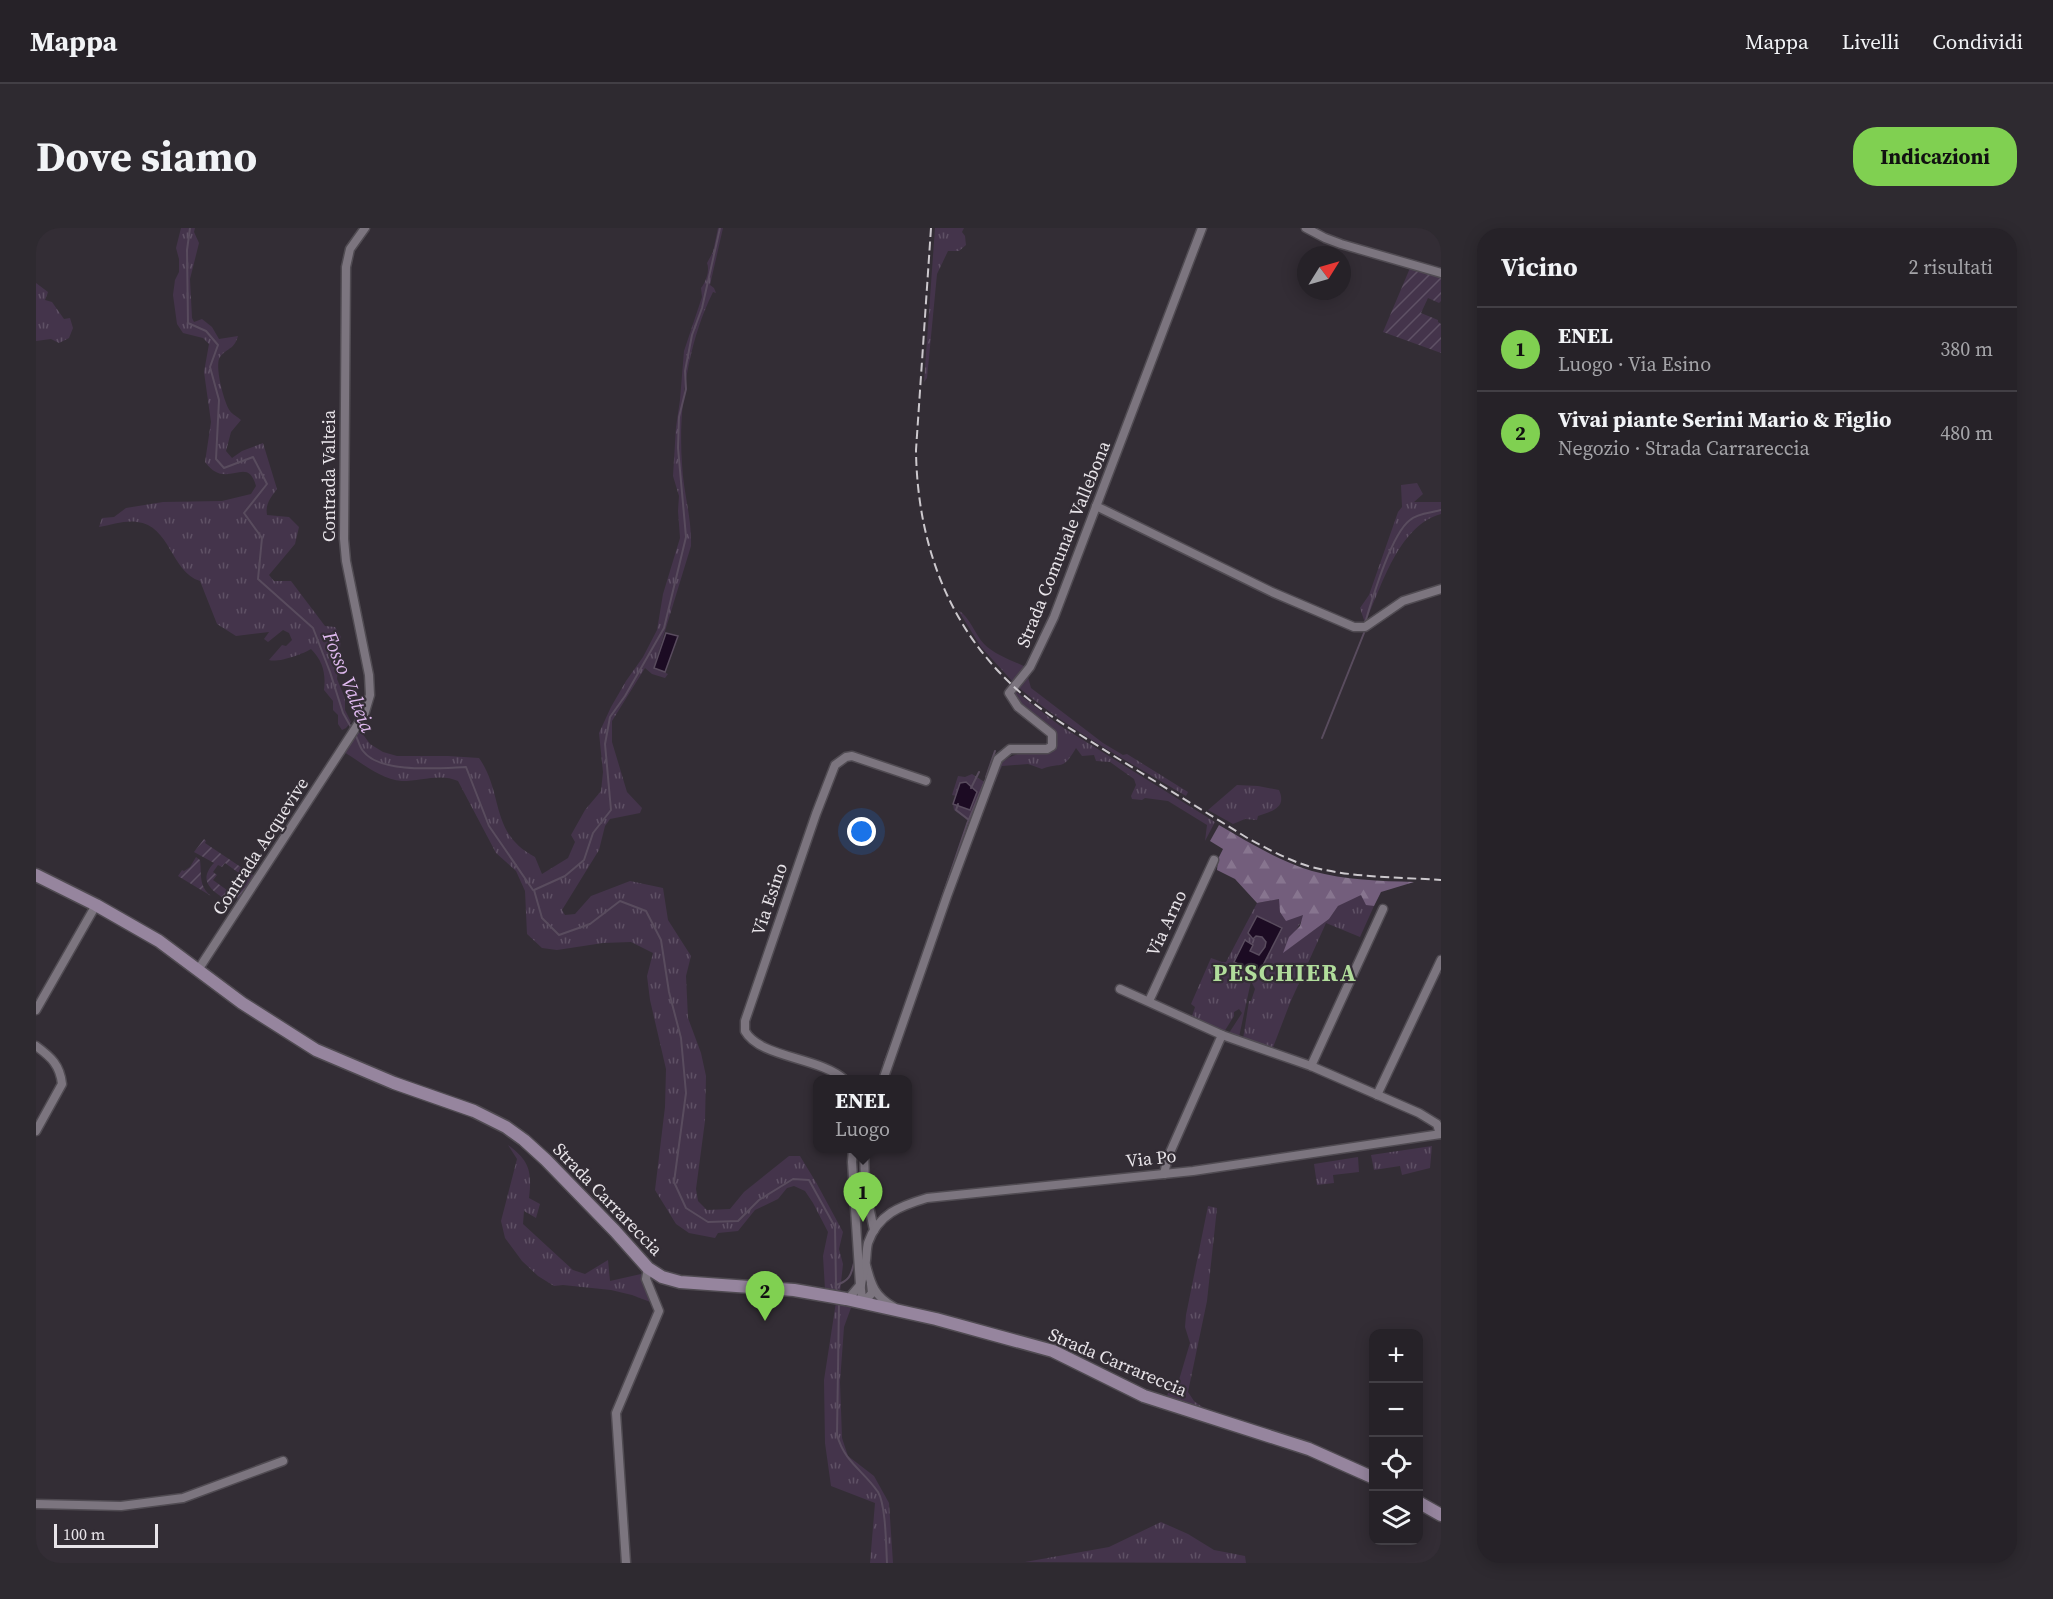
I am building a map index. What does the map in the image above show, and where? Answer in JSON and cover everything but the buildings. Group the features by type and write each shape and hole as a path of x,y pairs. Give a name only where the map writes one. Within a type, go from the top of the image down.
{"main road":[{"name":"Strada Carrareccia","path":"36,875 96,905 159,941 242,1003 315,1050 394,1083 474,1111 506,1127 546,1160 648,1268 662,1277 680,1282 794,1290 864,1302 1053,1351 1153,1399 1317,1451 1369,1476"},
{"path":"1423,1504 1441,1515"}],"street":[{"name":"Contrada Valteia","path":"348,739 368,705 370,695 369,675 346,561 344,539 343,431 347,258 354,241 365,228"},
{"name":"Strada Comunale Vallebona","path":"885,1075 998,759 1010,749 1047,749 1054,742 1052,734 1018,706 1009,693 1039,652 1202,228"},
{"path":"1306,228 1341,244 1441,273"},
{"path":"1096,506 1272,592 1354,627 1365,627 1403,601 1441,589"},
{"name":"Contrada Acquevive","path":"198,970 348,739"},
{"name":"Via Esino","path":"838,1075 832,1070 755,1044 745,1031 745,1021 835,765 846,757 852,756 926,781"},
{"name":"Via Arno","path":"1149,1001 1214,860"},
{"path":"36,1010 96,905"},
{"path":"1311,1066 1383,909"},
{"path":"1377,1095 1441,960"},
{"path":"1120,989 1222,1035 1311,1066 1419,1113 1437,1124 1440,1134"},
{"path":"1164,1174 1168,1157 1222,1035"},
{"path":"36,1046 51,1056 57,1065 62,1084 36,1131"},
{"name":"Via Po","path":"874,1230 886,1215 897,1207 927,1198 1164,1174 1440,1134"},
{"path":"853,1153 860,1286 864,1302"},
{"path":"847,1299 860,1286 867,1245 874,1230 864,1177 864,1153"},
{"path":"867,1199 876,1210 886,1215"},
{"path":"857,1226 866,1232 874,1230"},
{"path":"864,1302 872,1293 865,1265"},
{"path":"626,1563 616,1413 660,1311 646,1279 648,1268"},
{"path":"871,1284 880,1299 902,1311"},
{"path":"36,1504 121,1506 183,1498 283,1461"}],"green space":[{"path":"181,228 195,228 194,232 199,243 190,279 194,322 202,319 212,327 219,339 238,336 235,344 218,361 225,400 230,411 241,420 231,432 226,451 232,458 242,451 263,443 277,489 268,504 267,515 289,517 299,527 295,544 269,575 274,581 291,581 325,626 335,627 341,637 337,679 345,698 345,710 351,722 342,730 338,724 338,715 333,710 333,701 324,690 324,673 321,663 311,649 284,659 269,660 282,645 286,646 292,640 289,633 283,630 268,642 264,639 269,632 236,636 217,624 200,581 190,576 183,568 157,531 137,522 123,522 99,527 102,518 114,517 126,508 163,502 222,501 251,494 256,486 252,477 247,473 221,474 205,462 211,422 204,372 209,344 203,338 183,333 177,324 173,295 175,280 179,272 176,248"},
{"path":"718,228 723,228 710,285 716,293 713,292 697,332 683,399 682,464 691,546 654,667 668,674 665,678 652,674 645,668 612,721 612,742 627,792 642,808 640,813 610,819 605,826 599,850 562,910 565,915 575,914 591,896 630,881 663,888 668,920 691,956 686,976 688,1018 701,1053 706,1076 705,1121 696,1189 698,1201 707,1210 730,1209 744,1192 789,1156 800,1156 843,1232 839,1249 843,1264 840,1292 825,1289 823,1256 828,1232 805,1191 794,1186 787,1188 778,1199 755,1210 738,1231 718,1233 715,1238 689,1233 676,1224 655,1190 665,1107 666,1069 650,1000 647,976 653,953 631,942 603,943 557,950 542,948 527,934 525,891 516,871 496,853 458,781 445,778 394,780 372,770 344,752 359,729 370,744 383,752 397,756 479,758 487,771 499,812 510,836 520,847 535,857 542,874 568,858 575,842 571,835 585,810 601,791 603,772 599,733 611,707 643,657 657,630 663,594 680,538 679,496 673,476 684,351 702,297 701,288 707,276 707,263 713,252"},
{"path":"935,228 964,228 962,232 966,245 959,251 948,251 937,274 927,378 924,382"},
{"path":"1410,268 1441,275 1441,301 1439,303 1428,298 1421,313 1438,320 1441,324 1441,353 1383,332"},
{"path":"36,283 48,292 45,300 52,302 64,319 70,318 73,328 69,338 59,343 51,339 36,341"},
{"path":"1417,483 1423,494 1414,502 1441,502 1441,514 1426,521 1413,531 1403,544 1385,575 1365,623 1360,608 1369,595 1398,512 1402,507 1401,485"},
{"path":"958,610 966,617 988,648 1026,667 1013,682 981,647"},
{"path":"1028,677 1031,688 1103,743 1123,755 1127,754 1188,792 1186,796 1100,745 1038,703 1018,687"},
{"path":"1015,691 1059,725 1215,822 1205,841 1207,825 1168,801 1132,799 1136,785 1134,779 1110,762 1096,761 1094,755 1082,756 1076,748 1065,763 1042,769 1028,764 1002,766 992,789 998,768 1011,756 1030,752 1051,752 1057,746 1055,733 1019,704 1014,697"},
{"path":"972,774 986,783 970,822 954,810 953,804 969,809 960,783 956,796 952,795 958,776 965,777"},
{"path":"1237,785 1279,790 1280,805 1258,816 1257,820 1245,819 1233,824 1208,810"},
{"path":"1219,825 1276,857 1312,871 1350,878 1414,882 1381,892 1374,906 1366,905 1361,895 1338,906 1329,919 1283,953 1289,937 1300,926 1303,915 1286,921 1280,912 1279,899 1257,903 1235,879 1217,870 1218,859 1223,849 1210,841"},
{"path":"204,839 205,843 257,878 239,906 236,893 244,883 243,876 225,863 222,867 218,865 213,872 217,875 213,880 231,893 232,904 214,891 207,882 207,876 214,863 194,852"},
{"path":"196,857 200,860 202,884 211,896 178,876 182,870 190,867"},
{"path":"1361,894 1366,904 1374,906 1360,937 1326,923 1290,1003 1272,1050 1243,1039 1249,1001 1255,989 1251,981 1239,1037 1229,1033 1242,1013 1239,1009 1234,1012 1224,1032 1192,1016 1195,1007 1191,1004 1211,958 1226,962 1257,903 1279,899 1304,915 1284,952 1329,919 1338,906"},
{"path":"508,1145 525,1162 530,1181 529,1198 540,1204 536,1218 524,1211 523,1224 573,1270 585,1274 608,1260 610,1281 641,1274 653,1303 611,1290 554,1286 538,1276 522,1261 505,1238 501,1221 517,1159"},
{"path":"1432,1146 1430,1168 1402,1175 1400,1166 1374,1170 1371,1155"},
{"path":"1358,1157 1359,1172 1333,1175 1334,1183 1317,1185 1314,1164"},
{"path":"1208,1206 1217,1208 1207,1301 1188,1392 1194,1401 1211,1413 1166,1400 1168,1393 1174,1394 1176,1390 1190,1343 1185,1327 1186,1315"},
{"path":"836,1302 852,1305 844,1327 840,1382 842,1438 848,1456 874,1476 889,1503 893,1563 870,1563 875,1503 831,1486 825,1443 824,1380"},
{"path":"1161,1522 1188,1534 1214,1550 1245,1556 1246,1563 1025,1562 1109,1547"}],"shaded area":[{"path":"666,633 678,636 665,672 654,668"},
{"path":"966,782 977,792 970,810 953,804 960,783"},
{"path":"1257,916 1282,928 1260,971 1254,972 1234,962 1245,940 1253,945 1250,951 1259,955 1265,947 1266,942 1262,937 1256,936 1253,939 1248,933"}],"waterway":[{"name":"Fosso Valteia","path":"190,228 187,250 188,323 206,331 218,345 210,367 219,400 216,459 224,468 253,457 267,484 244,513 262,538 258,579 313,628 343,713 352,729"},
{"name":"Fosso Valteia","path":"720,228 685,371 686,389 679,417 678,448 686,537 664,628 625,696 610,717 605,744 611,810 593,833 584,860 565,876 534,890 542,918 559,935 590,924 620,901 646,911 661,940 669,992 681,1038 686,1093 674,1182 686,1208 708,1222 738,1221 759,1200 793,1179 809,1180 835,1227 837,1293"},
{"path":"1365,623 1383,568 1403,528 1417,516 1441,510"},
{"path":"1322,738 1364,633"},
{"name":"Fosso Valteia","path":"355,734 363,751 371,758 383,763 411,768 466,767 489,826 533,890"},
{"path":"986,777 995,751"},
{"path":"971,788 979,772"},
{"path":"931,930 967,824 985,781"},
{"path":"958,804 956,810 969,820"},
{"path":"884,1063 895,1034"},
{"path":"836,1285 849,1277 854,1263"},
{"path":"839,1302 837,1435 845,1453 881,1498 887,1563"}],"railway":[{"path":"931,228 916,450 922,514 939,576 968,633 987,659 1022,694 1060,722 1249,839 1278,854 1308,866 1341,873 1441,880"}],"place":[{"name":"ENEL","path":"863,1222"},
{"name":"Vivai piante Serini Mario & Figlio","path":"765,1321"}],"district":[{"name":"PESCHIERA","path":"1285,972"}]}
